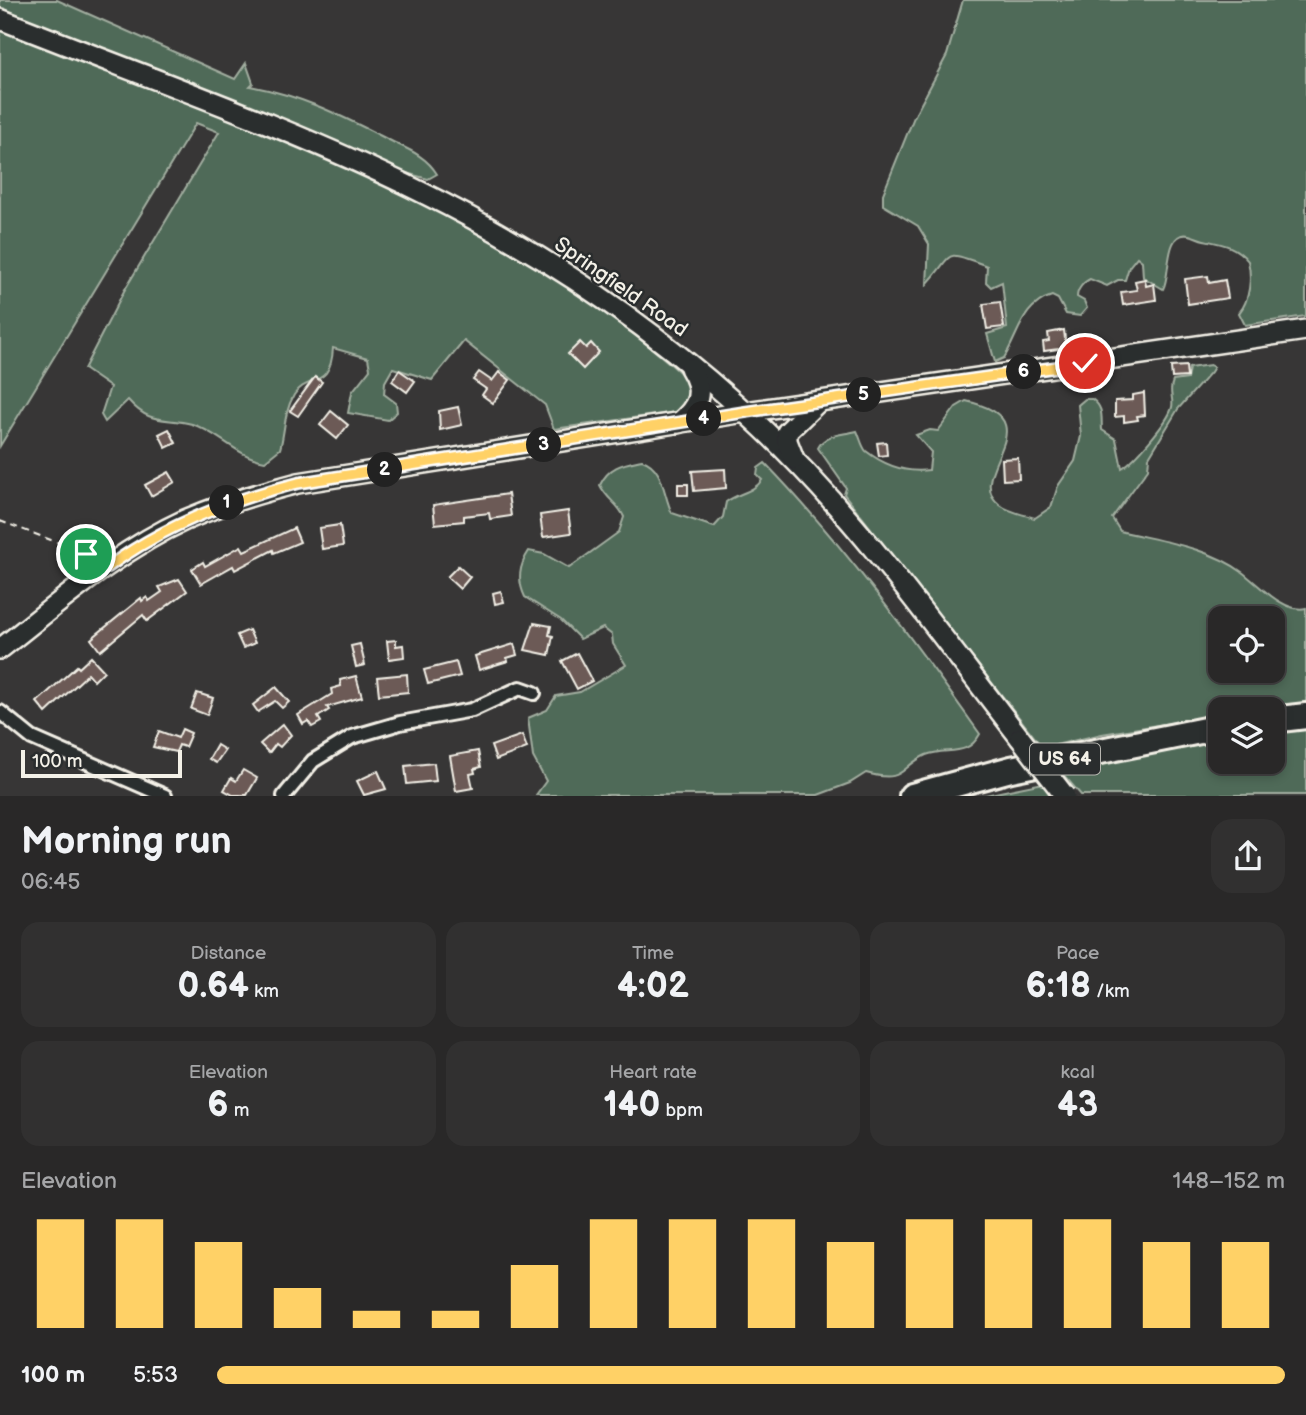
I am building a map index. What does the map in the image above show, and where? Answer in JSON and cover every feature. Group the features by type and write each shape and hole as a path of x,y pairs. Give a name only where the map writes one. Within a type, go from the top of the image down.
{"highway":[{"path":"1285,718 1306,716"},
{"name":"US 64","path":"912,796 1012,769 1208,729"}],"main road":[{"name":"Springfield Road","path":"0,19 282,130 423,193 568,275 685,361 745,412 796,463 877,552 1065,796"},
{"path":"0,649 108,567 183,521 256,493 298,483 745,412 1306,330"},
{"path":"679,424 693,411 700,395 699,385 685,361"},
{"path":"796,463 787,441 788,432 818,402"}],"street":[{"path":"284,796 313,761 352,737 400,723 472,710 520,688 534,693"},
{"path":"0,712 32,738 165,796"}],"path":[{"path":"0,521 96,557 108,567"}],"green space":[{"path":"0,0 57,0 235,79 246,63 253,83 250,86 303,101 351,121 414,152 437,174 428,179 395,170 0,11"},
{"path":"963,0 1306,0 1306,316 1245,325 1239,313 1246,302 1249,288 1248,261 1229,246 1181,235 1172,246 1163,289 1143,277 1142,261 1137,257 1129,267 1125,280 1118,280 1107,286 1090,279 1083,284 1077,297 1084,301 1087,308 1080,316 1066,314 1058,299 1052,296 1042,300 1022,321 1004,358 995,362 987,334 1007,328 1002,282 991,287 986,282 987,266 955,256 947,260 927,284 929,244 918,226 883,205 883,194 914,117 947,55"},
{"path":"0,28 273,136 363,175 451,218 536,267 617,322 693,384 683,411 554,429 545,405 464,341 432,380 393,368 385,382 384,394 396,403 397,412 388,420 348,413 352,392 370,369 368,358 333,348 328,370 294,395 286,415 280,449 265,461 245,455 192,424 150,417 128,400 105,422 101,415 110,387 84,369 124,291 219,132 196,123 0,446"},
{"path":"1210,365 1214,367 1178,409 1149,457 1148,469 1112,518 1120,531 1214,556 1229,563 1289,607 1306,608 1306,703 1285,706 1285,697 1208,697 1208,717 1102,734 1043,748 844,494 846,488 818,448 829,437 857,431 865,449 880,460 904,469 929,470 931,452 916,435 930,430 938,431 956,407 966,401 992,410 1004,421 1006,435 990,478 991,492 1000,505 1035,518 1051,507 1058,486 1075,461 1081,436 1078,405 1085,399 1092,399 1098,406 1102,430 1116,439 1122,468 1165,421 1172,407 1173,381 1187,379 1189,368"},
{"path":"642,460 659,475 672,513 714,527 723,517 726,502 755,487 762,480 757,475 758,468 765,463 851,560 904,629 980,734 975,741 963,749 926,755 901,773 888,777 866,773 850,783 818,795 536,795 546,781 533,757 528,718 547,710 556,696 580,692 626,665 613,644 612,635 603,628 580,639 561,620 525,597 520,579 521,568 529,551 544,554 569,568 619,532 624,517 600,485 612,470"},
{"path":"1306,727 1306,795 1081,795 1061,772 1208,741 1208,774 1285,774 1285,730"},
{"path":"1043,783 1053,796 981,796"}],"building":[{"path":"1208,276 1209,283 1225,280 1228,298 1188,304 1185,279"},
{"path":"1145,279 1146,286 1154,284 1156,300 1123,305 1121,292 1137,290 1135,281"},
{"path":"1000,302 1004,327 987,329 983,304"},
{"path":"1064,330 1066,348 1044,351 1043,342 1049,341 1048,333"},
{"path":"580,342 586,348 591,343 599,352 583,369 568,354"},
{"path":"1186,366 1187,377 1172,378 1171,367"},
{"path":"399,370 415,381 407,392 392,381"},
{"path":"479,372 492,381 499,372 510,380 493,403 482,395 486,389 473,380"},
{"path":"315,377 322,382 298,416 290,411"},
{"path":"1144,393 1145,415 1137,416 1138,420 1124,422 1124,416 1115,417 1115,401 1133,400 1133,395"},
{"path":"458,407 462,425 440,430 439,411"},
{"path":"331,411 348,425 337,439 320,425"},
{"path":"169,429 176,443 166,448 159,434"},
{"path":"886,442 887,455 879,456 877,443"},
{"path":"1018,458 1019,479 1003,480 1002,459"},
{"path":"725,469 726,488 694,491 692,471"},
{"path":"169,472 175,482 151,496 145,485"},
{"path":"678,484 688,484 688,495 678,495"},
{"path":"508,494 511,516 490,519 489,513 464,516 464,521 435,524 433,505"},
{"path":"568,511 571,533 543,537 540,515"},
{"path":"340,525 343,546 322,549 319,528"},
{"path":"294,528 300,542 274,553 273,550 235,570 233,566 201,584 192,569 203,562 205,566 241,546 244,551"},
{"path":"458,566 470,577 460,589 447,577"},
{"path":"179,579 187,591 147,621 143,615 100,651 91,639 141,598 142,601 147,597 149,601 162,592 159,587"},
{"path":"501,591 504,602 495,604 493,593"},
{"path":"534,623 551,626 549,635 553,636 549,655 525,650"},
{"path":"249,630 255,643 243,648 237,635"},
{"path":"396,640 396,646 403,645 404,657 389,659 387,641"},
{"path":"360,644 365,665 356,667 351,646"},
{"path":"514,644 517,655 507,658 508,661 479,670 475,656"},
{"path":"577,653 592,681 577,689 562,661"},
{"path":"91,657 104,671 94,681 88,674 46,713 37,702"},
{"path":"456,662 460,676 428,684 424,670"},
{"path":"407,674 408,692 379,695 377,677"},
{"path":"356,676 362,697 327,707 329,710 318,717 321,722 312,727 308,721 303,724 298,715 332,694 331,689 341,686 340,680"},
{"path":"276,687 289,702 282,708 275,701 258,712 253,705"},
{"path":"197,693 213,698 207,715 191,709"},
{"path":"283,724 291,735 280,747 276,744 269,753 260,744"},
{"path":"182,729 191,733 185,747 179,745 176,752 153,747 159,731 178,738"},
{"path":"522,735 527,748 496,760 491,746"},
{"path":"217,745 225,750 216,763 209,759"},
{"path":"478,751 481,767 470,774 473,788 456,791 450,756"},
{"path":"434,763 436,781 407,784 405,766"},
{"path":"243,770 257,778 247,795 233,795 224,790 231,778 236,781"},
{"path":"378,771 386,789 364,795 357,781"}],"route":[{"path":"86,554 96,557 108,567 183,521 256,493 298,483 745,412 1085,363"}]}
